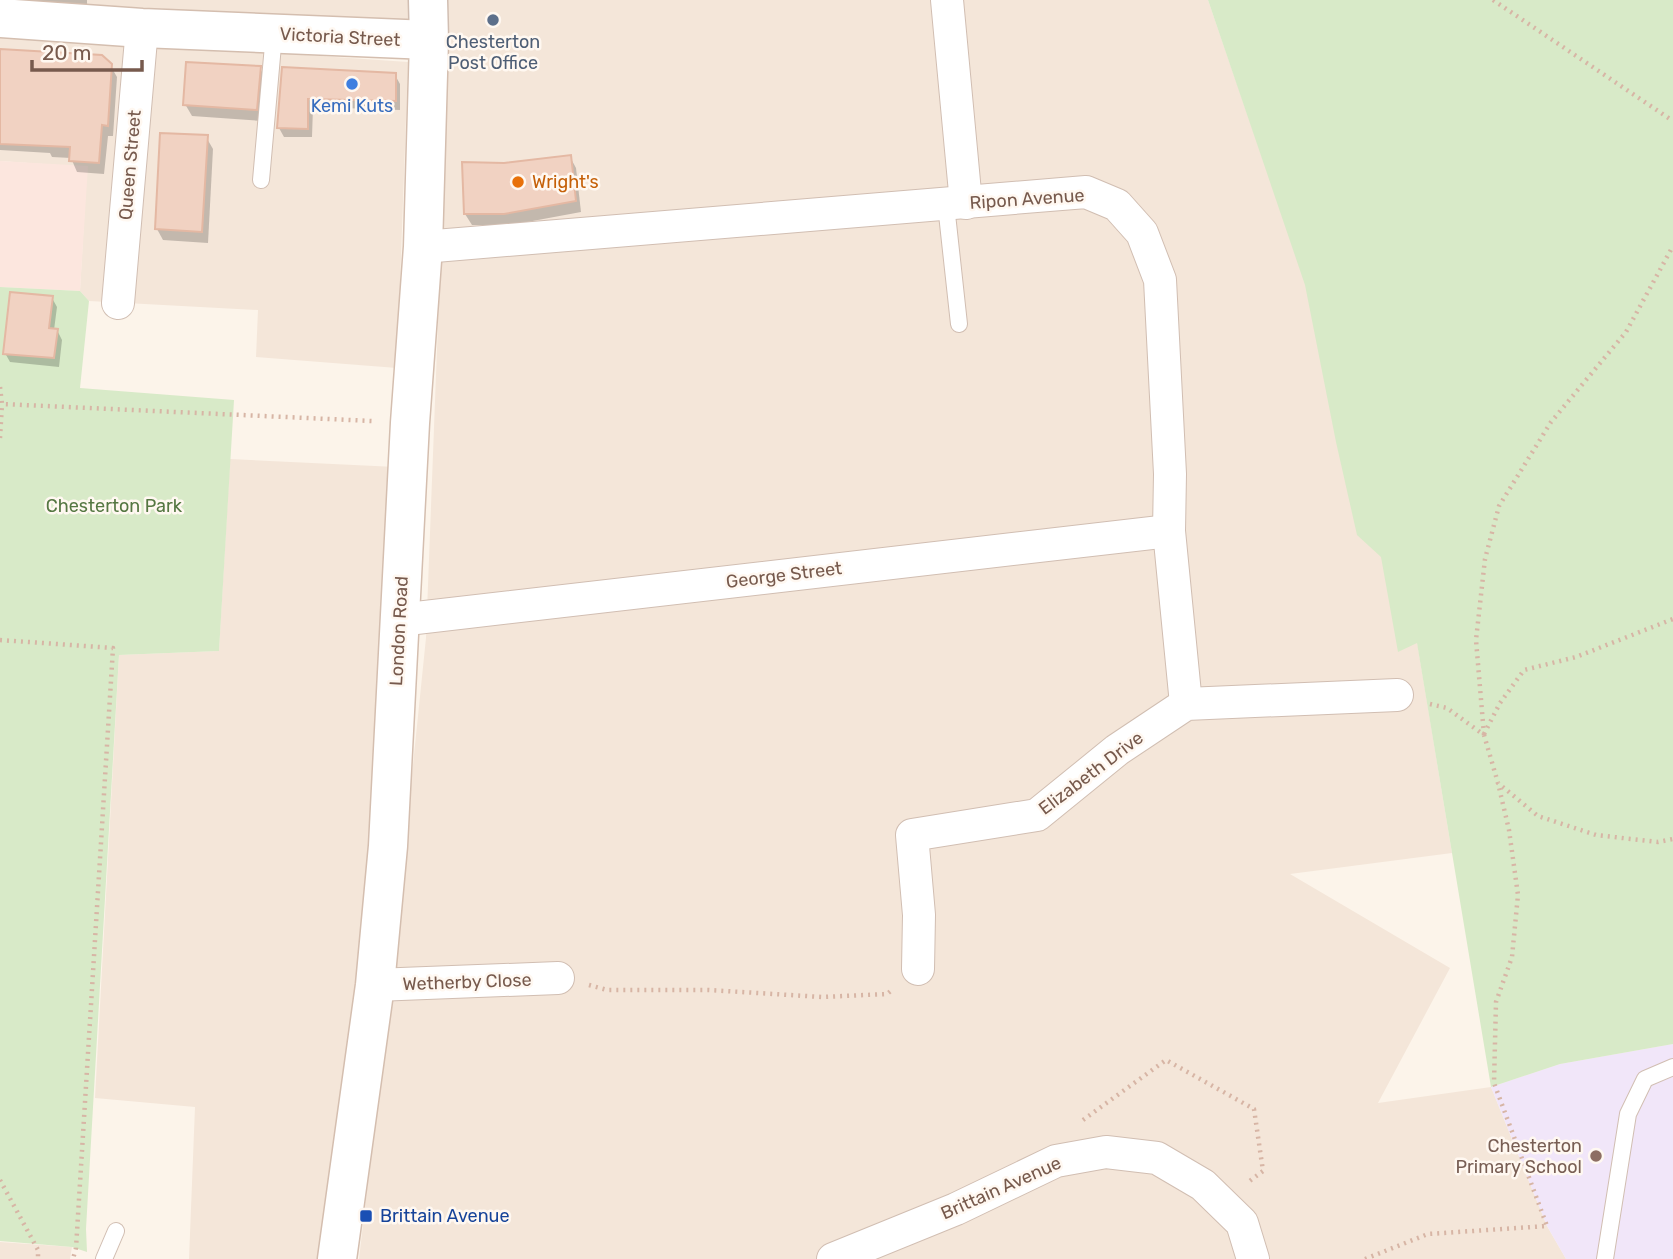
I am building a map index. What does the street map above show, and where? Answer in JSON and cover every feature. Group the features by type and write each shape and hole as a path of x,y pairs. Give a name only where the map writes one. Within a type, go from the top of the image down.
{"main road":[{"name":"London Road","path":"337,1259 375,985 388,846 410,422 423,247 428,0"},
{"name":"Victoria Street","path":"0,18 429,40"}],"street":[{"path":"947,0 956,204"},
{"name":"Queen Street","path":"118,303 142,27"},
{"name":"Ripon Avenue","path":"423,247 1086,192 1117,205 1142,233 1160,280 1170,474 1169,531 1186,704"},
{"name":"George Street","path":"399,620 1169,531"},
{"path":"1186,704 1398,695"},
{"name":"Elizabeth Drive","path":"918,969 919,915 912,835 1037,815 1117,750 1186,704"},
{"name":"Wetherby Close","path":"375,985 558,978"},
{"name":"Brittain Avenue","path":"833,1259 956,1209 1056,1161 1105,1152 1157,1158 1203,1185 1242,1223 1253,1259"}],"lane":[{"path":"261,180 274,34"},
{"path":"956,204 959,324"},
{"path":"1605,1259 1628,1114 1645,1079 1673,1067"},
{"path":"104,1259 116,1231"}],"path":[{"path":"1493,0 1673,121"},
{"path":"1365,1259 1428,1234 1547,1226 1494,1083 1496,1002 1512,957 1518,895 1509,830 1483,735 1476,640 1485,559 1499,506 1550,422 1626,332 1673,246"},
{"path":"0,387 0,438"},
{"path":"2,404 410,422"},
{"path":"1483,735 1500,703 1524,670 1576,657 1673,619"},
{"path":"0,639 113,648 76,1248 73,1259"},
{"path":"1398,695 1447,708 1483,735"},
{"path":"1498,783 1538,816 1596,835 1658,842 1673,839"},
{"path":"558,978 607,990 709,990 822,997 887,994 918,969"},
{"path":"1089,1155 1083,1119 1166,1060 1254,1109 1263,1171 1221,1202"},
{"path":"0,1181 38,1250 38,1259"}],"shaded area":[{"path":"7,0 414,0 416,23"},
{"path":"445,0 1208,0 1406,575 1452,853 1290,874 1450,968 1378,1103 1491,1087 1547,1226 1566,1259 359,1259 426,638 440,270"},
{"path":"0,34 408,62 397,368 256,357 258,310 89,301 80,291 87,167 0,161"},
{"path":"0,161 88,166 80,291 0,287"},
{"path":"230,459 396,467 373,841 358,984 321,1259 189,1259 195,1107 95,1098 119,655 219,651"},
{"name":"Chesterton Primary School","path":"1673,1044 1673,1259 1566,1259 1547,1226 1491,1087 1560,1064"},
{"path":"0,1242 72,1247 70,1259 0,1259"}],"green space":[{"path":"1208,0 1673,0 1673,1044 1560,1064 1491,1087 1417,643 1398,652 1381,557 1357,535 1305,285"},
{"name":"Chesterton Park","path":"0,287 80,291 89,301 80,388 234,400 219,651 119,655 86,1229 87,1252 72,1247 0,1241"}],"building":[{"path":"0,49 102,55 112,64 108,126 102,125 99,163 69,161 70,147 0,144"},
{"path":"186,62 261,66 257,110 183,105"},
{"path":"282,67 396,73 396,101 308,99 308,129 277,128"},
{"path":"160,133 208,135 202,232 155,229"},
{"name":"Wright's","path":"571,155 576,201 504,214 464,214 462,162 504,163"},
{"path":"10,292 53,296 49,328 58,329 54,358 3,354"}],"place":[{"name":"Chesterton Post Office","path":"493,20"},
{"name":"Kemi Kuts","path":"352,84"},
{"name":"Wright's","path":"518,182"},
{"name":"Chesterton Primary School","path":"1596,1156"},
{"name":"Brittain Avenue","path":"366,1216"}]}
